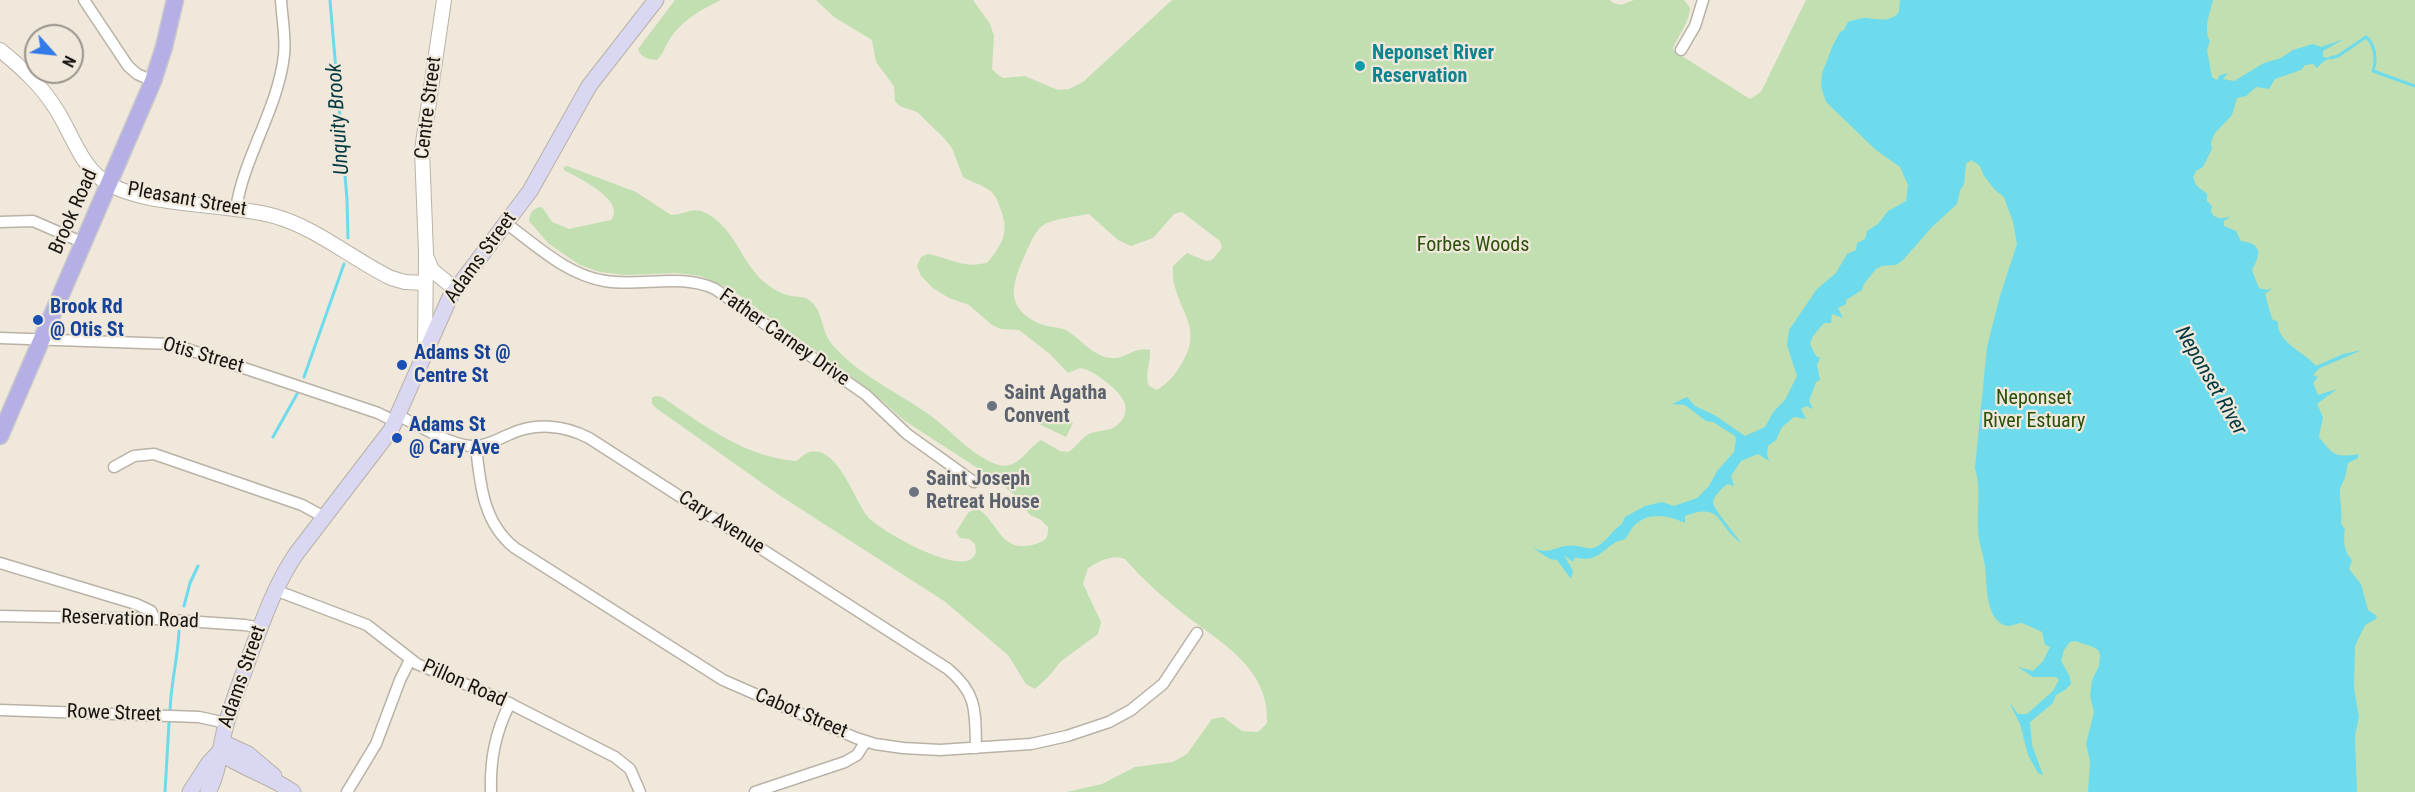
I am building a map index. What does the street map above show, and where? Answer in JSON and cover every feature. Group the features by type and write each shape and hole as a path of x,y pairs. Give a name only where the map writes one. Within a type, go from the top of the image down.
{"main road":[{"name":"Brook Road","path":"0,436 153,81 175,0"},
{"name":"Adams Street","path":"208,792 218,769 226,723 275,591 292,561 398,419 442,313 455,289 507,224 542,172 583,94 656,0"},
{"name":"Adams Street","path":"190,792 220,747"},
{"path":"220,747 239,765 291,790"}],"street":[{"path":"84,0 128,66 137,74 153,81"},
{"path":"237,209 242,185 269,111 283,63 285,42 281,0"},
{"name":"Centre Street","path":"423,357 427,335 422,140 444,0"},
{"path":"1681,50 1695,26 1703,0"},
{"name":"Pleasant Street","path":"0,50 38,84 60,114 89,166 109,184 139,195 264,213 291,222 391,278 405,282 425,283"},
{"path":"0,222 33,220 84,243"},
{"name":"Father Carney Drive","path":"507,224 560,263 588,276 619,282 693,282 715,289 866,395 907,434 974,482"},
{"name":"Centre Street","path":"426,253 432,270 455,289"},
{"name":"Otis Street","path":"0,338 156,342 179,346 398,419"},
{"path":"398,419 455,442 476,446"},
{"name":"Cary Avenue","path":"476,446 518,431 544,426 568,429 589,438 948,669 965,686 972,698 976,748"},
{"name":"Cabot Street","path":"476,446 485,506 497,530 515,548 714,675 866,741 903,748 976,748 1054,740 1109,722 1123,715 1162,684 1197,633"},
{"path":"114,467 134,456 154,454 302,506 324,517"},
{"path":"0,563 136,604 151,611 155,619"},
{"name":"Pillon Road","path":"275,591 366,625 410,660 510,704 620,760 633,775 640,792"},
{"name":"Reservation Road","path":"0,616 155,619 245,624 260,628"},
{"path":"347,792 376,744 410,660"},
{"path":"491,792 492,758 496,736 510,704"},
{"name":"Rowe Street","path":"0,710 199,717 226,723"},
{"path":"756,792 845,762 857,755 866,741"}],"green space":[{"path":"675,0 721,0 686,21 669,40 657,60 645,58 638,49"},
{"name":"Neponset River Estuary","path":"816,0 973,0 990,24 994,36 992,69 1003,78 1025,76 1058,90 1069,89 1083,82 1172,0 1610,0 1621,5 1634,0 1684,0 1690,8 1686,24 1673,48 1674,51 1750,99 1761,92 1806,0 2415,0 2415,792 1067,792 1102,784 1135,767 1173,762 1187,754 1212,719 1223,717 1242,731 1258,732 1267,723 1266,705 1261,688 1253,674 1230,649 1164,597 1125,559 1115,557 1088,568 1083,584 1101,622 1098,634 1060,662 1035,689 1026,684 1008,655 944,601 779,495 656,408 652,404 652,398 662,397 725,438 759,453 796,461 807,453 818,452 828,456 837,465 870,519 916,548 944,559 966,561 976,553 975,544 969,539 960,538 956,532 968,513 976,508 984,513 1001,536 1016,545 1027,546 1045,539 1048,527 1041,520 1030,515 1013,494 999,482 905,421 871,391 732,290 701,276 676,273 625,275 600,272 580,265 549,244 529,221 533,211 542,207 552,222 569,229 611,220 614,213 613,205 590,184 564,170 567,166 636,192 671,215 692,211 706,213 729,233 751,267 764,282 783,294 805,298 814,304 831,343 853,365 931,416 973,452 994,464 1006,466 1015,463 1041,440 1060,451 1068,452 1089,434 1116,426 1124,416 1125,406 1117,391 1101,378 1080,368 1068,373 1050,354 1019,330 1001,329 992,325 969,305 949,298 933,288 921,276 917,266 921,257 928,254 972,265 988,262 998,248 1005,229 997,199 983,186 963,177 952,148 943,137 917,112 900,106 895,101 894,86 876,62 872,40 834,17","holes":["1182,212 1220,241 1222,248 1212,260 1206,261 1187,253 1173,266 1177,293 1186,315 1191,337 1189,349 1174,375 1157,390 1149,386 1148,382 1150,350 1139,350 1117,358 1099,355 1066,330 1043,325 1030,318 1021,311 1016,302 1015,283 1027,250 1039,229 1053,221 1089,214 1118,240 1131,246 1153,238 1174,214"]},
{"path":"1042,408 1073,423 1066,437 1035,422"}],"water":[{"name":"Neponset River","path":"1900,0 2213,0 2207,26 2210,41 2207,50 2212,77 2217,80 2220,75 2228,73 2223,79 2234,81 2264,63 2281,58 2293,50 2313,44 2321,47 2344,39 2323,51 2323,57 2330,58 2317,68 2313,64 2305,65 2301,70 2275,79 2269,89 2256,87 2246,96 2237,98 2232,115 2215,133 2211,142 2212,149 2203,167 2196,171 2193,177 2196,185 2207,194 2207,201 2212,206 2213,215 2219,218 2230,217 2224,221 2224,226 2236,231 2241,241 2248,242 2257,248 2257,260 2252,270 2259,288 2267,290 2273,288 2265,294 2272,319 2278,322 2279,329 2287,341 2316,366 2343,354 2362,350 2320,368 2313,375 2318,377 2313,383 2318,395 2337,389 2317,404 2323,417 2319,437 2335,454 2344,456 2358,454 2358,458 2348,463 2340,488 2341,524 2345,529 2346,550 2352,560 2349,569 2361,584 2368,610 2377,616 2365,625 2355,646 2354,688 2359,717 2355,736 2357,792 2088,792 2090,761 2086,744 2094,712 2090,696 2092,680 2099,666 2100,655 2093,647 2075,641 2070,642 2064,650 2061,661 2071,684 2056,695 2052,704 2030,722 2032,745 2043,775 2038,773 2028,755 2020,724 2009,702 2018,714 2027,714 2053,691 2059,680 2056,677 2033,677 2018,667 2033,671 2043,661 2050,647 2045,645 2042,632 2022,623 2004,625 1993,615 1978,534 1978,490 1975,468 1987,347 2017,244 2013,222 2004,197 1984,176 1980,166 1971,160 1966,164 1964,184 1957,204 1932,227 1903,260 1896,265 1876,269 1862,290 1838,308 1843,318 1832,314 1831,323 1824,323 1813,336 1810,344 1816,356 1820,358 1817,365 1820,380 1816,382 1809,401 1813,409 1806,406 1801,409 1806,419 1794,417 1782,427 1776,440 1768,446 1769,461 1758,454 1741,461 1731,476 1734,486 1727,484 1714,498 1714,506 1741,543 1713,513 1697,512 1685,516 1685,523 1658,516 1645,518 1633,527 1625,539 1616,542 1593,558 1575,557 1573,562 1564,555 1573,571 1571,579 1557,560 1550,559 1533,548 1546,551 1573,545 1592,548 1603,542 1621,525 1625,517 1645,506 1662,502 1674,506 1697,498 1709,486 1717,471 1734,452 1735,436 1713,422 1706,421 1685,405 1672,404 1687,397 1695,406 1716,416 1745,436 1765,427 1774,411 1785,400 1797,376 1787,345 1789,330 1817,289 1836,273 1847,254 1856,250 1857,243 1865,239 1867,231 1878,224 1888,211 1906,201 1908,185 1900,167 1876,150 1826,102 1821,86 1822,73 1833,45 1848,22 1865,18 1884,20 1892,18 1899,12"}],"waterway":[{"name":"Unquity Brook","path":"330,0 347,199 348,238"},
{"path":"2330,58 2338,56 2366,37 2374,52 2373,71 2415,86"},
{"name":"Unquity Brook","path":"304,377 344,264"},
{"name":"Unquity Brook","path":"273,437 297,394"},
{"name":"Unquity Brook","path":"184,606 190,583 198,566"},
{"name":"Unquity Brook","path":"170,710 179,631"},
{"name":"Unquity Brook","path":"165,792 169,723"}],"place":[{"name":"Neponset River Reservation","path":"1360,66"},
{"name":"Brook Rd @ Otis St","path":"38,320"},
{"name":"Adams St @ Centre St","path":"402,365"},
{"name":"Saint Agatha Convent","path":"992,406"},
{"name":"Adams St @ Cary Ave","path":"397,438"},
{"name":"Saint Joseph Retreat House","path":"914,492"}],"park label":[{"name":"Forbes Woods","path":"1473,246"}]}
